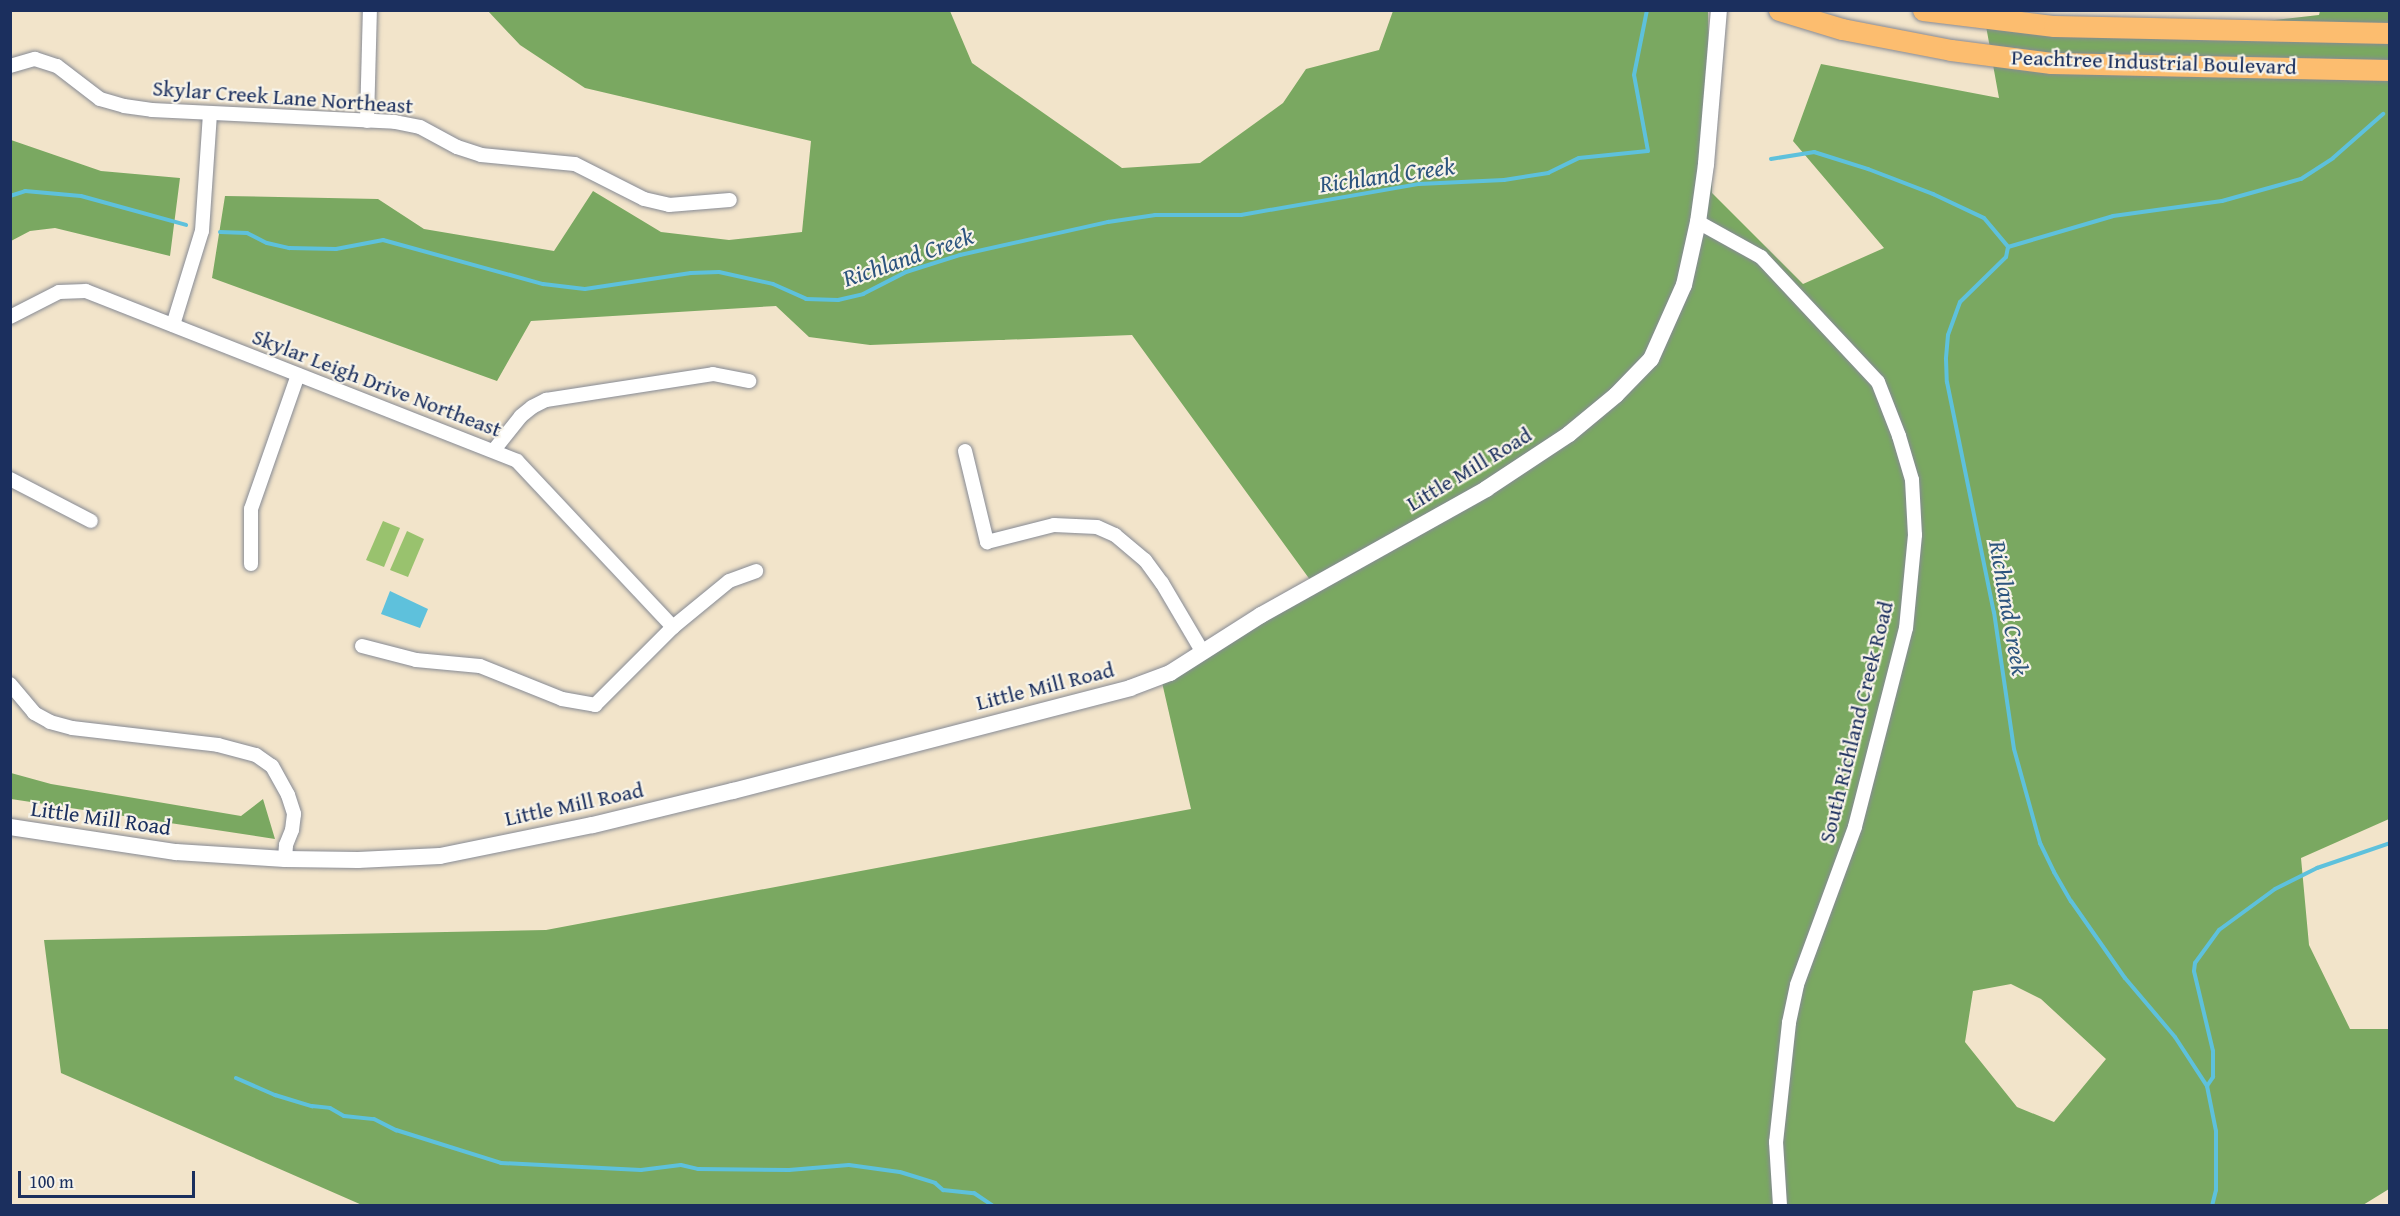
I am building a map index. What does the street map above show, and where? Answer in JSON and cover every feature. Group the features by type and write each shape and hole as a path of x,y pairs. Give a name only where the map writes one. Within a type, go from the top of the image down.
{"main road":[{"name":"Peachtree Industrial Boulevard","path":"1779,10 1842,29 1951,50 2051,63 2390,70"},
{"name":"Peachtree Industrial Boulevard","path":"1923,10 2054,26 2390,33"}],"street":[{"path":"367,121 370,10"},
{"name":"Little Mill Road","path":"10,827 176,852 285,860 358,860 440,856 593,825 1130,688 1170,673 1202,651 1486,489 1569,434 1616,395 1651,359 1684,285 1698,222 1706,164 1719,10"},
{"name":"Skylar Creek Lane Northeast","path":"10,66 35,59 57,66 100,99 124,106 210,113 395,122 420,127 457,147 481,154 575,165 644,199 669,205 730,200"},
{"path":"173,325 202,231 210,113"},
{"name":"South Richland Creek Road","path":"1698,222 1761,257 1878,382 1899,436 1912,480 1915,535 1906,628 1855,827 1797,985 1789,1023 1776,1142 1780,1206"},
{"name":"Skylar Leigh Drive Northeast","path":"10,317 59,292 86,291 517,460 673,627"},
{"path":"494,450 521,416 546,400 713,374 748,381"},
{"path":"250,564 250,509 298,375"},
{"path":"965,451 987,542 1054,525 1097,527 1116,535 1145,560 1202,651"},
{"path":"10,479 92,521"},
{"path":"362,646 416,660 480,666 562,699 595,705 673,627 729,581 756,571"},
{"path":"10,684 34,713 50,722 72,728 218,745 256,755 272,766 288,795 294,814 292,830 286,844 285,860"}],"green space":[{"path":"488,11 950,11 972,63 1122,168 1200,163 1283,103 1306,69 1379,50 1393,11 1708,11 1712,193 1803,284 1884,248 1793,141 1821,64 1999,98 1986,26 2230,25 2319,15 2320,11 2389,11 2389,819 2301,858 2309,945 2350,1029 2389,1029 2389,1189 2363,1205 362,1205 61,1073 44,940 546,930 1191,809 1161,678 1316,588 1132,335 870,345 809,337 776,306 531,321 497,381 212,278 225,196 378,199 424,229 554,251 593,191 661,232 729,240 802,232 811,141 585,88 520,45","holes":["2011,984 2041,999 2106,1059 2054,1122 2017,1107 1965,1042 1973,991"]},
{"path":"11,140 101,171 180,178 170,256 55,228 30,231 11,241"},
{"path":"383,521 400,528 384,567 366,560"},
{"path":"407,531 424,539 408,577 390,570"},
{"path":"11,773 51,784 241,816 263,799 275,839 11,799"}],"water":[{"path":"390,591 428,609 420,628 381,614"}],"waterway":[{"name":"Richland Creek","path":"220,232 247,233 267,243 289,248 336,249 383,240 543,284 585,289 691,273 719,272 773,284 806,299 838,300 863,294 906,272 960,255 1108,222 1155,215 1241,215 1419,184 1504,180 1548,173 1579,158 1648,151 1634,75 1647,10"},
{"path":"2008,247 2113,216 2222,201 2301,179 2333,158 2383,114"},
{"name":"Richland Creek","path":"1771,159 1814,152 1868,169 1933,194 1984,218 2008,247 2006,257 1960,302 1948,335 1946,359 1947,382 1994,612 2014,749 2040,843 2054,872 2071,901 2125,978 2175,1037 2207,1086 2216,1131 2216,1190 2212,1206"},
{"name":"Richland Creek","path":"10,196 25,191 81,196 186,225"},
{"path":"2207,1086 2213,1077 2213,1051 2194,971 2195,963 2219,930 2275,889 2317,868 2390,843"},
{"path":"236,1078 275,1095 312,1106 330,1108 344,1116 374,1119 396,1130 501,1163 641,1170 681,1165 698,1169 789,1170 849,1165 900,1172 935,1183 943,1190 974,1193 993,1206"}]}
